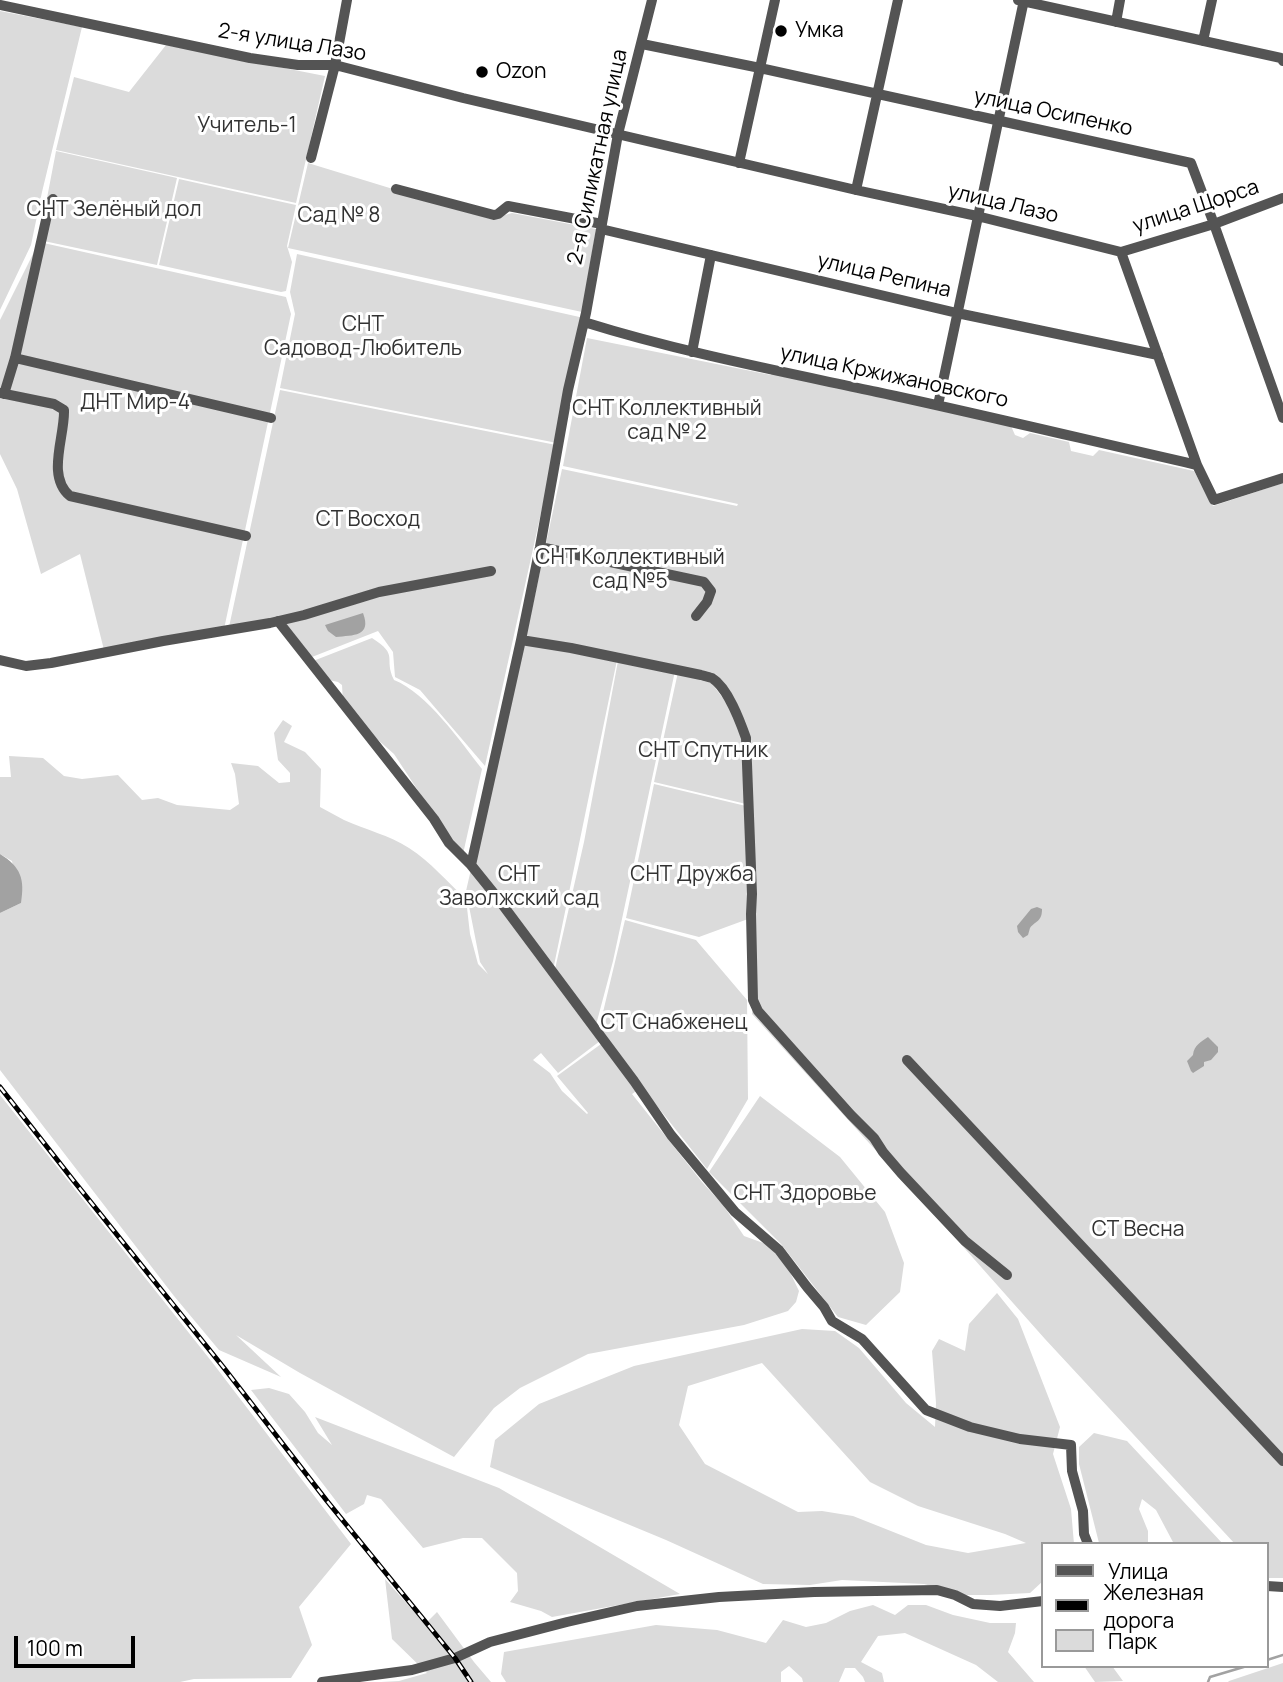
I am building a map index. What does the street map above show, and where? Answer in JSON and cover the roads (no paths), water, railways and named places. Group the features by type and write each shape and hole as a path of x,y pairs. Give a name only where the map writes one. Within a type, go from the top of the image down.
{"street":[{"path":"311,158 335,65 347,0"},
{"name":"2-я Силикатная улица","path":"471,864 540,547 618,134 652,0"},
{"path":"739,163 775,0"},
{"path":"856,190 898,0"},
{"path":"938,405 1022,0 1282,59"},
{"path":"1116,22 1120,0"},
{"path":"1203,41 1212,0"},
{"name":"2-я улица Лазо","path":"0,5 250,58 298,65 335,65 618,134"},
{"name":"улица Осипенко","path":"642,44 1191,163 1283,418"},
{"name":"улица Лазо","path":"618,134 977,216 1121,252"},
{"name":"улица Репина","path":"396,189 494,215 508,206 957,313 1158,355"},
{"name":"улица Щорса","path":"1121,252 1214,224 1283,198"},
{"path":"53,199 50,202 15,358 2,393 54,404 64,410 65,421 58,456 59,480 63,490 70,496 246,536"},
{"path":"1121,252 1213,500 1283,478"},
{"path":"692,352 711,255"},
{"name":"улица Кржижановского","path":"584,322 692,352 1198,465"},
{"path":"15,358 271,418"},
{"path":"540,547 704,582 711,591 707,602 696,616"},
{"path":"0,660 26,666 51,663 278,621 379,592 491,572"},
{"path":"278,621 434,819 449,843 471,864 496,895 671,1135 735,1212 779,1250 832,1321 862,1339 926,1410 971,1427 1020,1439 1071,1446 1072,1471 1083,1511 1084,1535 1087,1542"},
{"path":"521,640 701,675 712,678 723,690 739,718 746,738 752,894 752,1000 758,1011 874,1138 901,1173 965,1241 1007,1275"},
{"path":"907,1060 1283,1461"},
{"path":"322,1682 412,1670 455,1658 490,1642 625,1609 719,1597 937,1590 973,1604 1000,1606 1042,1601"}],"waterway":[{"path":"1269,1659 1283,1655"},
{"path":"1208,1682 1210,1677 1240,1668"}],"railway":[{"path":"0,1087 327,1501 455,1658 471,1682"}],"place":[{"name":"Умка","path":"781,31"},
{"name":"Ozon","path":"482,72"}],"park label":[{"name":"Учитель-1","path":"247,126"},
{"name":"СНТ Зелёный дол","path":"114,210"},
{"name":"Сад № 8","path":"339,216"},
{"name":"СНТ Садовод-Любитель","path":"363,337"},
{"name":"ДНТ Мир-4","path":"135,403"},
{"name":"СНТ Коллективный сад № 2","path":"667,421"},
{"name":"СТ Восход","path":"368,520"},
{"name":"СНТ Коллективный сад №5","path":"630,570"},
{"name":"СНТ Спутник","path":"703,751"},
{"name":"СНТ Дружба","path":"692,875"},
{"name":"СНТ Заволжский сад","path":"519,887"},
{"name":"СТ Снабженец","path":"674,1023"},
{"name":"СНТ Здоровье","path":"805,1194"},
{"name":"СТ Весна","path":"1138,1230"}]}
